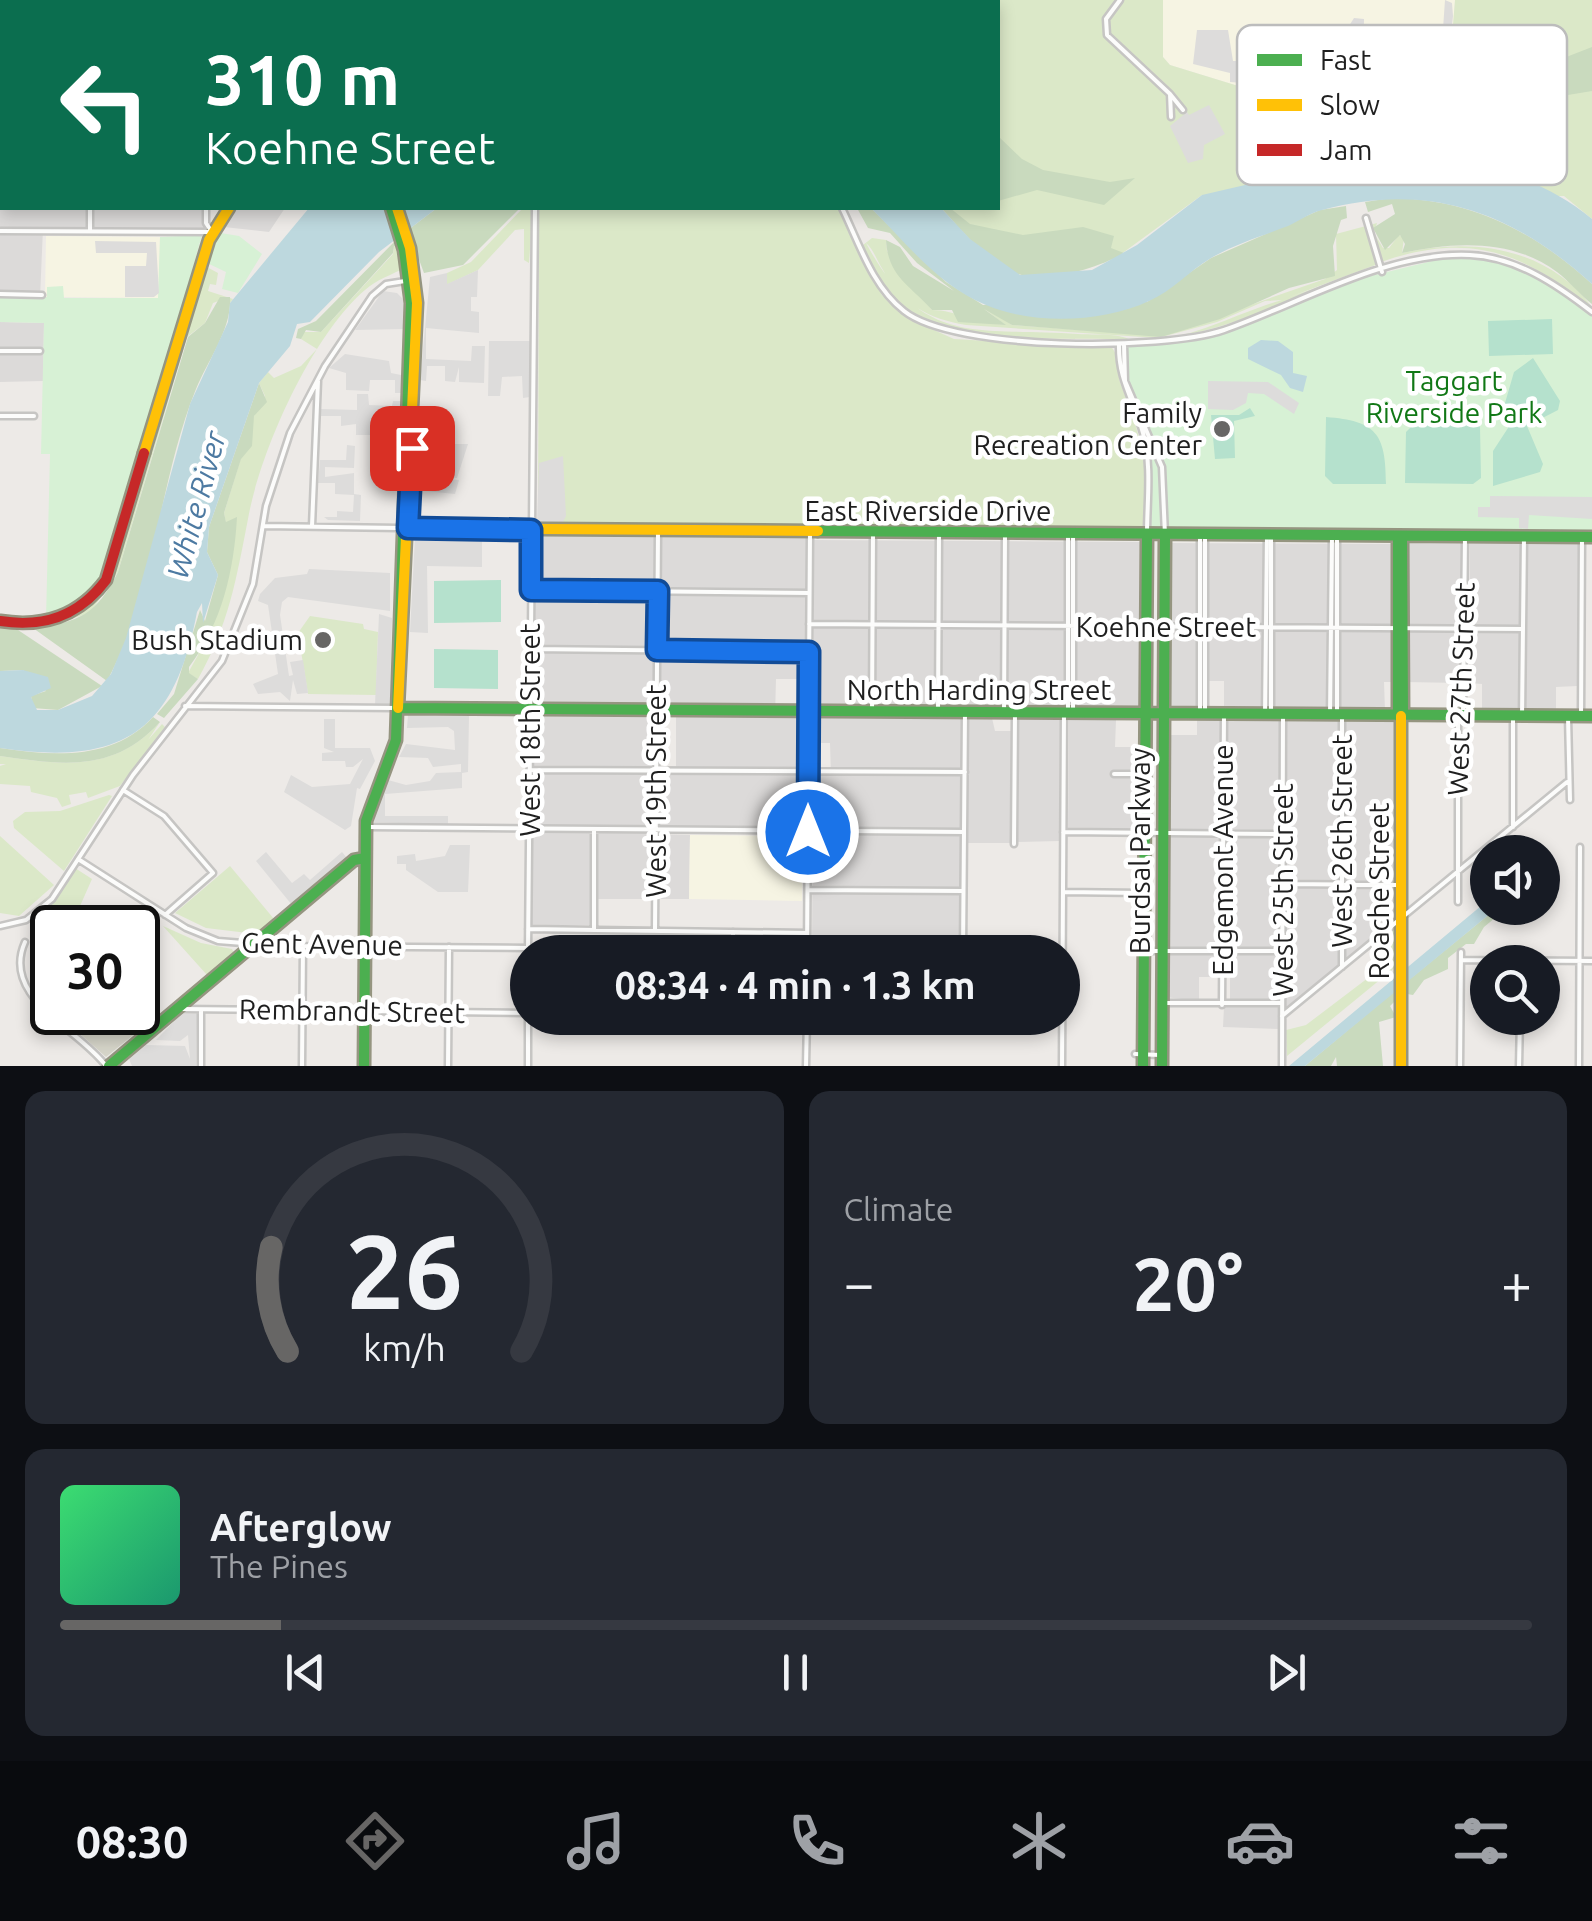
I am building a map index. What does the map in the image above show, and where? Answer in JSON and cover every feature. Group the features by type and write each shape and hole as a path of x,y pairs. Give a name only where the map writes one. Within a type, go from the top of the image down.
{"main road":[{"path":"0,621 34,624 64,617 85,604 106,580 212,232 227,210"},
{"path":"364,1066 366,827 372,795 392,754 398,708 417,307 407,249 395,210"},
{"path":"405,528 407,249"},
{"name":"East Riverside Drive","path":"405,528 1587,537"},
{"name":"Burdsal Parkway","path":"1141,1058 1147,535"},
{"name":"Burdsal Parkway","path":"1162,1060 1165,535"},
{"name":"Roache Street","path":"1400,536 1401,1066"},
{"name":"North Harding Street","path":"398,708 1586,716"},
{"path":"107,1066 354,860 365,858"}],"street":[{"path":"1120,0 1106,19 1108,36 1183,110"},
{"path":"1170,94 1171,117"},
{"path":"90,210 90,231"},
{"path":"206,210 206,226 212,232"},
{"name":"West 18th Street","path":"528,935 535,210"},
{"path":"843,210 882,288 901,309 924,324 962,334 1122,344 1206,336 1320,290 1450,256 1491,258 1539,276 1592,312"},
{"path":"1366,218 1382,272"},
{"path":"0,231 212,232"},
{"path":"0,926 26,920 52,899 123,790 215,670 235,636 257,569 264,526 290,434 318,378 376,291 390,283 409,281"},
{"path":"0,294 42,294"},
{"name":"Burdsal Parkway","path":"1122,344 1125,381 1162,467 1165,535"},
{"name":"Burdsal Parkway","path":"1122,344 1120,378 1142,432 1148,473 1147,535"},
{"path":"0,351 40,351"},
{"path":"312,526 318,378"},
{"path":"0,416 34,416"},
{"path":"1148,473 1162,467"},
{"name":"East Riverside Drive","path":"264,526 405,528"},
{"name":"West 19th Street","path":"655,930 658,532"},
{"path":"528,929 807,932 810,533"},
{"path":"872,712 874,533"},
{"path":"938,712 940,533"},
{"path":"1005,534 1004,626 1014,844"},
{"path":"1062,1066 1071,534"},
{"name":"Edgemont Avenue","path":"1202,714 1203,535"},
{"name":"West 25th Street","path":"1269,535 1268,627 1282,834 1282,1066"},
{"name":"West 26th Street","path":"1335,536 1342,967"},
{"name":"West 27th Street","path":"1458,902 1465,536"},
{"path":"1513,827 1524,537"},
{"path":"1586,716 1587,537"},
{"path":"531,590 809,593"},
{"name":"Koehne Street","path":"809,624 1522,629"},
{"path":"530,649 809,652"},
{"name":"North Harding Street","path":"186,706 398,708"},
{"path":"963,935 965,712"},
{"name":"Edgemont Avenue","path":"1222,1004 1224,714"},
{"path":"1568,717 1570,800"},
{"path":"530,770 964,772"},
{"path":"1114,774 1145,774"},
{"path":"1282,1016 1568,782"},
{"path":"123,790 164,816 213,873 164,915"},
{"path":"366,827 964,832"},
{"path":"594,830 594,930"},
{"path":"1064,832 1282,834"},
{"path":"1579,1066 1580,847"},
{"name":"Gent Avenue","path":"78,859 164,915 208,938 303,946 510,949"},
{"path":"1282,884 1401,885"},
{"path":"808,890 964,892"},
{"path":"1063,892 1144,893"},
{"path":"25,942 17,965 24,990 107,1066"},
{"path":"302,1066 303,946"},
{"path":"448,1066 449,947"},
{"path":"1144,950 1282,951"},
{"path":"1460,1066 1461,952"},
{"path":"1461,960 1470,960"},
{"path":"1560,961 1592,962"},
{"path":"1162,1003 1282,1003"},
{"name":"Rembrandt Street","path":"176,1009 510,1014"},
{"path":"201,1010 201,1066"},
{"path":"528,1035 528,1066"},
{"path":"806,1066 807,1035"},
{"path":"1519,1066 1520,1035"},
{"path":"1141,1058 1162,1060"}],"shaded area":[{"path":"1163,0 1455,0 1453,25 1237,25 1237,86 1170,65 1163,57"},
{"path":"1445,0 1452,3 1453,16 1452,25 1443,25"},
{"path":"1354,18 1364,19 1364,25 1350,25"},
{"path":"1197,30 1228,30 1233,61 1237,61 1237,83 1230,82 1230,73 1193,64"},
{"path":"1209,105 1225,134 1204,145 1203,159 1188,163 1170,126 1187,112 1189,115"},
{"path":"0,210 206,210 204,230 43,228 40,298 0,298"},
{"path":"234,210 284,210 269,232 224,227"},
{"path":"46,236 160,237 159,298 45,297"},
{"path":"95,241 156,242 159,293 154,297 125,297 125,266 146,266 147,253 96,253"},
{"path":"478,270 477,297 471,297 471,311 479,312 479,333 426,328 426,359 471,361 472,346 485,346 484,383 459,382 459,367 455,382 445,381 445,366 427,366 426,381 420,380 430,277 447,273 447,284"},
{"path":"383,291 397,293 404,300 405,329 355,330"},
{"path":"0,322 44,323 43,381 0,382"},
{"path":"489,341 530,341 530,397 523,398 522,376 502,377 500,396 488,396"},
{"path":"345,354 389,361 391,373 401,375 401,393 395,393 395,380 370,380 369,391 346,390 346,373 329,368"},
{"path":"1208,381 1268,382 1299,403 1294,414 1264,394 1248,393 1246,403 1233,410 1208,409"},
{"path":"357,394 368,394 369,405 392,406 393,401 400,401 401,409 396,409 398,473 390,473 390,435 356,435 356,424 341,426 341,416 321,416 321,409 357,410"},
{"path":"422,442 429,466 450,467 452,444 468,444 457,478 421,477 422,489 440,490 445,479 459,480 455,494 415,490 417,443"},
{"path":"347,445 355,446 354,468 325,467 325,477 354,473 354,494 361,495 360,521 328,520 324,517 337,517 337,511 353,512 354,495 335,494 335,483 318,483 320,460 346,460"},
{"path":"563,456 566,516 563,522 537,523 539,463"},
{"path":"1490,496 1592,497 1592,519 1529,515 1528,529 1519,528 1519,518 1478,517 1478,507 1490,507"},
{"path":"536,534 653,535 655,539 652,834 690,835 689,899 592,899 591,925 532,925"},
{"path":"661,536 807,537 806,679 776,679 775,716 806,717 805,828 660,827 660,775 676,774 676,715 660,714"},
{"path":"415,537 482,538 482,567 427,566 428,633 410,632"},
{"path":"814,540 1140,542 1139,709 814,706"},
{"path":"1405,541 1461,542 1461,683 1405,682"},
{"path":"1470,541 1578,542 1577,686 1556,687 1556,710 1482,710 1482,684 1469,683"},
{"path":"1169,543 1399,544 1395,682 1384,682 1385,711 1224,710 1224,681 1207,681 1207,711 1171,711 1167,706"},
{"path":"309,569 390,573 390,611 288,597 282,602 280,615 289,676 293,675 290,662 303,660 308,693 297,694 293,680 290,701 280,692 258,694 253,684 278,674 268,605 258,601 260,594 275,578 307,574"},
{"path":"379,614 392,618 390,705 375,705"},
{"path":"408,715 469,716 468,772 462,773 462,788 385,794 385,816 448,816 448,825 374,822 377,802 384,794 380,793 388,780 406,785 430,781 436,773 461,772 461,764 433,767 428,758 399,757 406,744 455,750 454,731 448,727 407,728"},
{"path":"813,716 992,718 995,731 1013,731 1011,843 963,843 961,935 812,935 813,775 831,775 830,743 813,743"},
{"path":"1019,717 1060,718 1059,841 1018,842"},
{"path":"324,719 335,719 335,748 370,748 375,761 360,789 357,788 351,826 345,830 284,792 291,775 312,787 350,784 363,759 353,767 346,767 345,761 322,761 322,753 334,752 324,748"},
{"path":"1069,719 1116,720 1115,747 1143,747 1142,831 1068,830"},
{"path":"1197,719 1397,721 1397,919 1286,1011 1279,1011 1279,1029 1223,1027 1224,1007 1230,1006 1230,977 1199,977 1199,1001 1165,997 1167,735 1197,735"},
{"path":"690,835 803,836 802,901 689,899"},
{"path":"450,845 470,845 468,892 438,892 406,870 406,864 397,864 397,856 415,854 416,861 445,856"},
{"path":"266,852 292,883 304,874 310,880 342,852 347,858 292,905 256,861"},
{"path":"181,1014 197,1014 196,1066 132,1066 129,1059 146,1045 185,1046 190,1059 188,1035 180,1041 156,1040"},
{"path":"81,1035 133,1035 106,1057"}],"green space":[{"path":"1000,0 1163,0 1163,57 1170,65 1237,86 1237,185 1567,185 1567,25 1453,25 1455,0 1592,0 1592,219 1564,196 1202,195 1113,260 996,248 947,210 1000,210"},
{"path":"1592,47 1592,91 1567,95 1567,57"},
{"path":"1000,138 1022,159 1043,170 1110,182 1135,178 1104,205 1037,190 1000,200"},
{"path":"1391,198 1448,204 1524,234 1592,284 1592,304 1557,272 1521,253 1461,245 1402,253 1405,244 1400,235 1385,250 1373,228 1395,214 1392,204 1368,212 1365,202"},
{"path":"1346,206 1347,218 1341,220 1333,246 1335,276 1289,288 1220,319 1161,337 1012,325 984,309 1006,325 958,322 952,310 932,310 901,280 891,263 886,240 900,247 913,266 954,291 917,263 890,233 868,228 858,210 873,210 946,282 983,305 1147,302 1211,258 1320,210"},
{"path":"434,210 518,210 463,265 424,273 408,230"},
{"path":"521,210 533,210 529,263 524,260 524,229 515,230 478,270 446,285 447,273 471,262"},
{"path":"539,210 839,210 882,295 916,322 954,339 1112,348 1143,452 1146,484 1142,528 538,523"},
{"path":"943,210 952,210 970,224 1023,235 1083,227 1114,236 1111,248 1124,253 1073,273 1030,276 1007,270"},
{"path":"1377,223 1374,233 1383,248 1389,248 1399,235 1404,238 1402,253 1428,248 1481,247 1531,259 1574,287 1592,307 1526,264 1477,249 1417,252 1381,262 1370,225"},
{"path":"1366,226 1378,264 1287,298 1378,266 1376,270 1256,314 1182,335 1282,300 1265,301 1217,322 1158,338 966,325 924,312 954,325 980,330 1106,335 1131,340 1014,338 953,330 927,321 905,309 891,295 863,245 872,238 886,240 887,251 932,310 1004,324 957,288 1012,325 1161,336 1325,279 1337,270 1336,234"},
{"path":"215,232 239,236 262,254 238,293 222,289 226,272 207,263"},
{"path":"202,235 108,568 82,600 46,619 50,454 41,454 44,323 0,322 0,298 47,297 47,287 63,286 64,298 158,298 160,237"},
{"path":"398,238 400,247 394,246 393,253 321,332 306,330 301,339 296,338 298,329 316,321"},
{"path":"394,246 400,247 404,268 370,286 345,310 308,364 276,429 254,491 224,620 198,679 188,673 198,655 236,518 226,523 224,513 254,416 265,396 259,383 268,372 274,378 301,366 317,349 301,339 303,332 321,332 393,254"},
{"name":"Taggart Riverside Park","path":"1445,258 1505,264 1542,279 1592,314 1592,536 1150,527 1150,457 1122,378 1124,347 1197,338 1333,285"},
{"path":"205,266 218,273 216,285 210,284 208,291 228,297 213,303 205,323 187,337 118,572 90,613 51,625 93,602 115,569"},
{"path":"220,297 230,297 227,321 183,425 147,574 123,647 107,681 33,628 85,614 110,587 118,572 188,337 205,323"},
{"path":"1552,319 1553,354 1489,356 1488,321"},
{"path":"1533,358 1560,401 1558,410 1527,426 1543,464 1540,472 1493,486 1493,451 1508,428 1505,403 1514,372"},
{"path":"259,383 267,402 254,416 252,446 241,459 224,513 226,522 237,517 224,596 210,633 189,667 189,673 198,679 164,718 157,714 174,694 200,610 205,621 218,575 207,552 209,527"},
{"name":"Family Recreation Center","path":"1250,408 1255,416 1234,421 1235,458 1215,459 1211,415 1239,415"},
{"path":"1447,413 1473,416 1480,427 1481,478 1473,484 1405,483 1406,432 1420,418"},
{"path":"1326,417 1356,422 1375,433 1384,453 1386,484 1333,484 1325,476"},
{"path":"501,580 501,622 434,623 434,581"},
{"path":"310,616 363,624 364,629 378,632 376,695 308,694 298,633"},
{"path":"0,626 18,630 102,686 58,710 33,708 31,696 46,691 23,670 0,671"},
{"path":"434,649 498,650 498,689 434,688"},
{"path":"153,717 160,722 124,750 106,758 66,763 0,756 0,748 61,753 101,748 120,742"},
{"path":"160,722 148,740 162,724 165,727 120,786 88,798 86,792 69,795 71,804 62,807 57,798 31,792 30,786 0,784 0,766 6,764 0,764 0,756 65,763 105,758 124,750"},
{"path":"112,796 64,871 14,828 13,821 25,812 60,811"},
{"path":"0,836 54,885 19,916 0,913"},
{"path":"230,866 274,919 257,934 206,928 175,913"},
{"path":"75,868 92,879 80,905 52,905"},
{"path":"1476,925 1486,925 1474,944 1466,944 1448,958 1448,969 1424,980 1413,995 1407,994 1405,983"},
{"path":"163,926 201,943 232,949 234,953 207,975"},
{"path":"1398,926 1398,965 1287,1056 1286,1030 1306,1025 1393,959 1385,946 1390,930"},
{"path":"1397,989 1397,999 1390,1006 1396,1017 1379,1022 1383,1066 1337,1066 1336,1057 1331,1066 1305,1066"}],"water":[{"path":"1245,185 1536,185 1592,219 1592,284 1562,259 1500,221 1467,209 1398,199 1361,202 1313,213 1220,253 1157,297 1130,308 1068,319 1025,316 986,305 953,287 873,210 943,210 970,239 1020,275 1092,270 1137,245 1202,195"},
{"name":"White River","path":"307,210 434,210 379,252 310,322 297,324 290,346 259,383 209,527 207,552 218,575 203,623 202,603 187,654 156,713 135,732 109,745 78,752 0,748 0,671 23,670 48,677 51,688 31,697 37,710 58,710 92,696 111,674 126,638 190,404 228,322 230,303"},
{"path":"1261,340 1278,341 1293,352 1293,373 1307,376 1303,392 1290,388 1281,375 1248,359 1248,348"},
{"path":"1470,915 1470,925 1476,925 1305,1066 1289,1066"}],"traffic: fast":[{"path":"364,1066 366,821 396,740 411,303 404,250 392,210"},
{"path":"818,531 1592,537"},
{"path":"1143,1066 1147,535"},
{"path":"1162,1066 1165,535"},
{"path":"1398,536 1398,716"},
{"path":"1402,536 1403,716"},
{"path":"398,708 1592,716"},
{"path":"109,1066 354,860 365,858"}],"traffic: slow":[{"path":"144,453 209,240 228,210"},
{"path":"398,210 410,248 417,303 398,708"},
{"path":"403,528 818,531"},
{"path":"1401,716 1401,1066"}],"traffic: jam":[{"path":"0,621 31,623 59,617 84,603 106,580 144,453"}],"place":[{"name":"Family Recreation Center","path":"1222,429"},
{"name":"Bush Stadium","path":"323,640"}],"route":[{"path":"412,448 408,528 531,530 531,590 658,591 657,650 809,652 808,832"}]}
